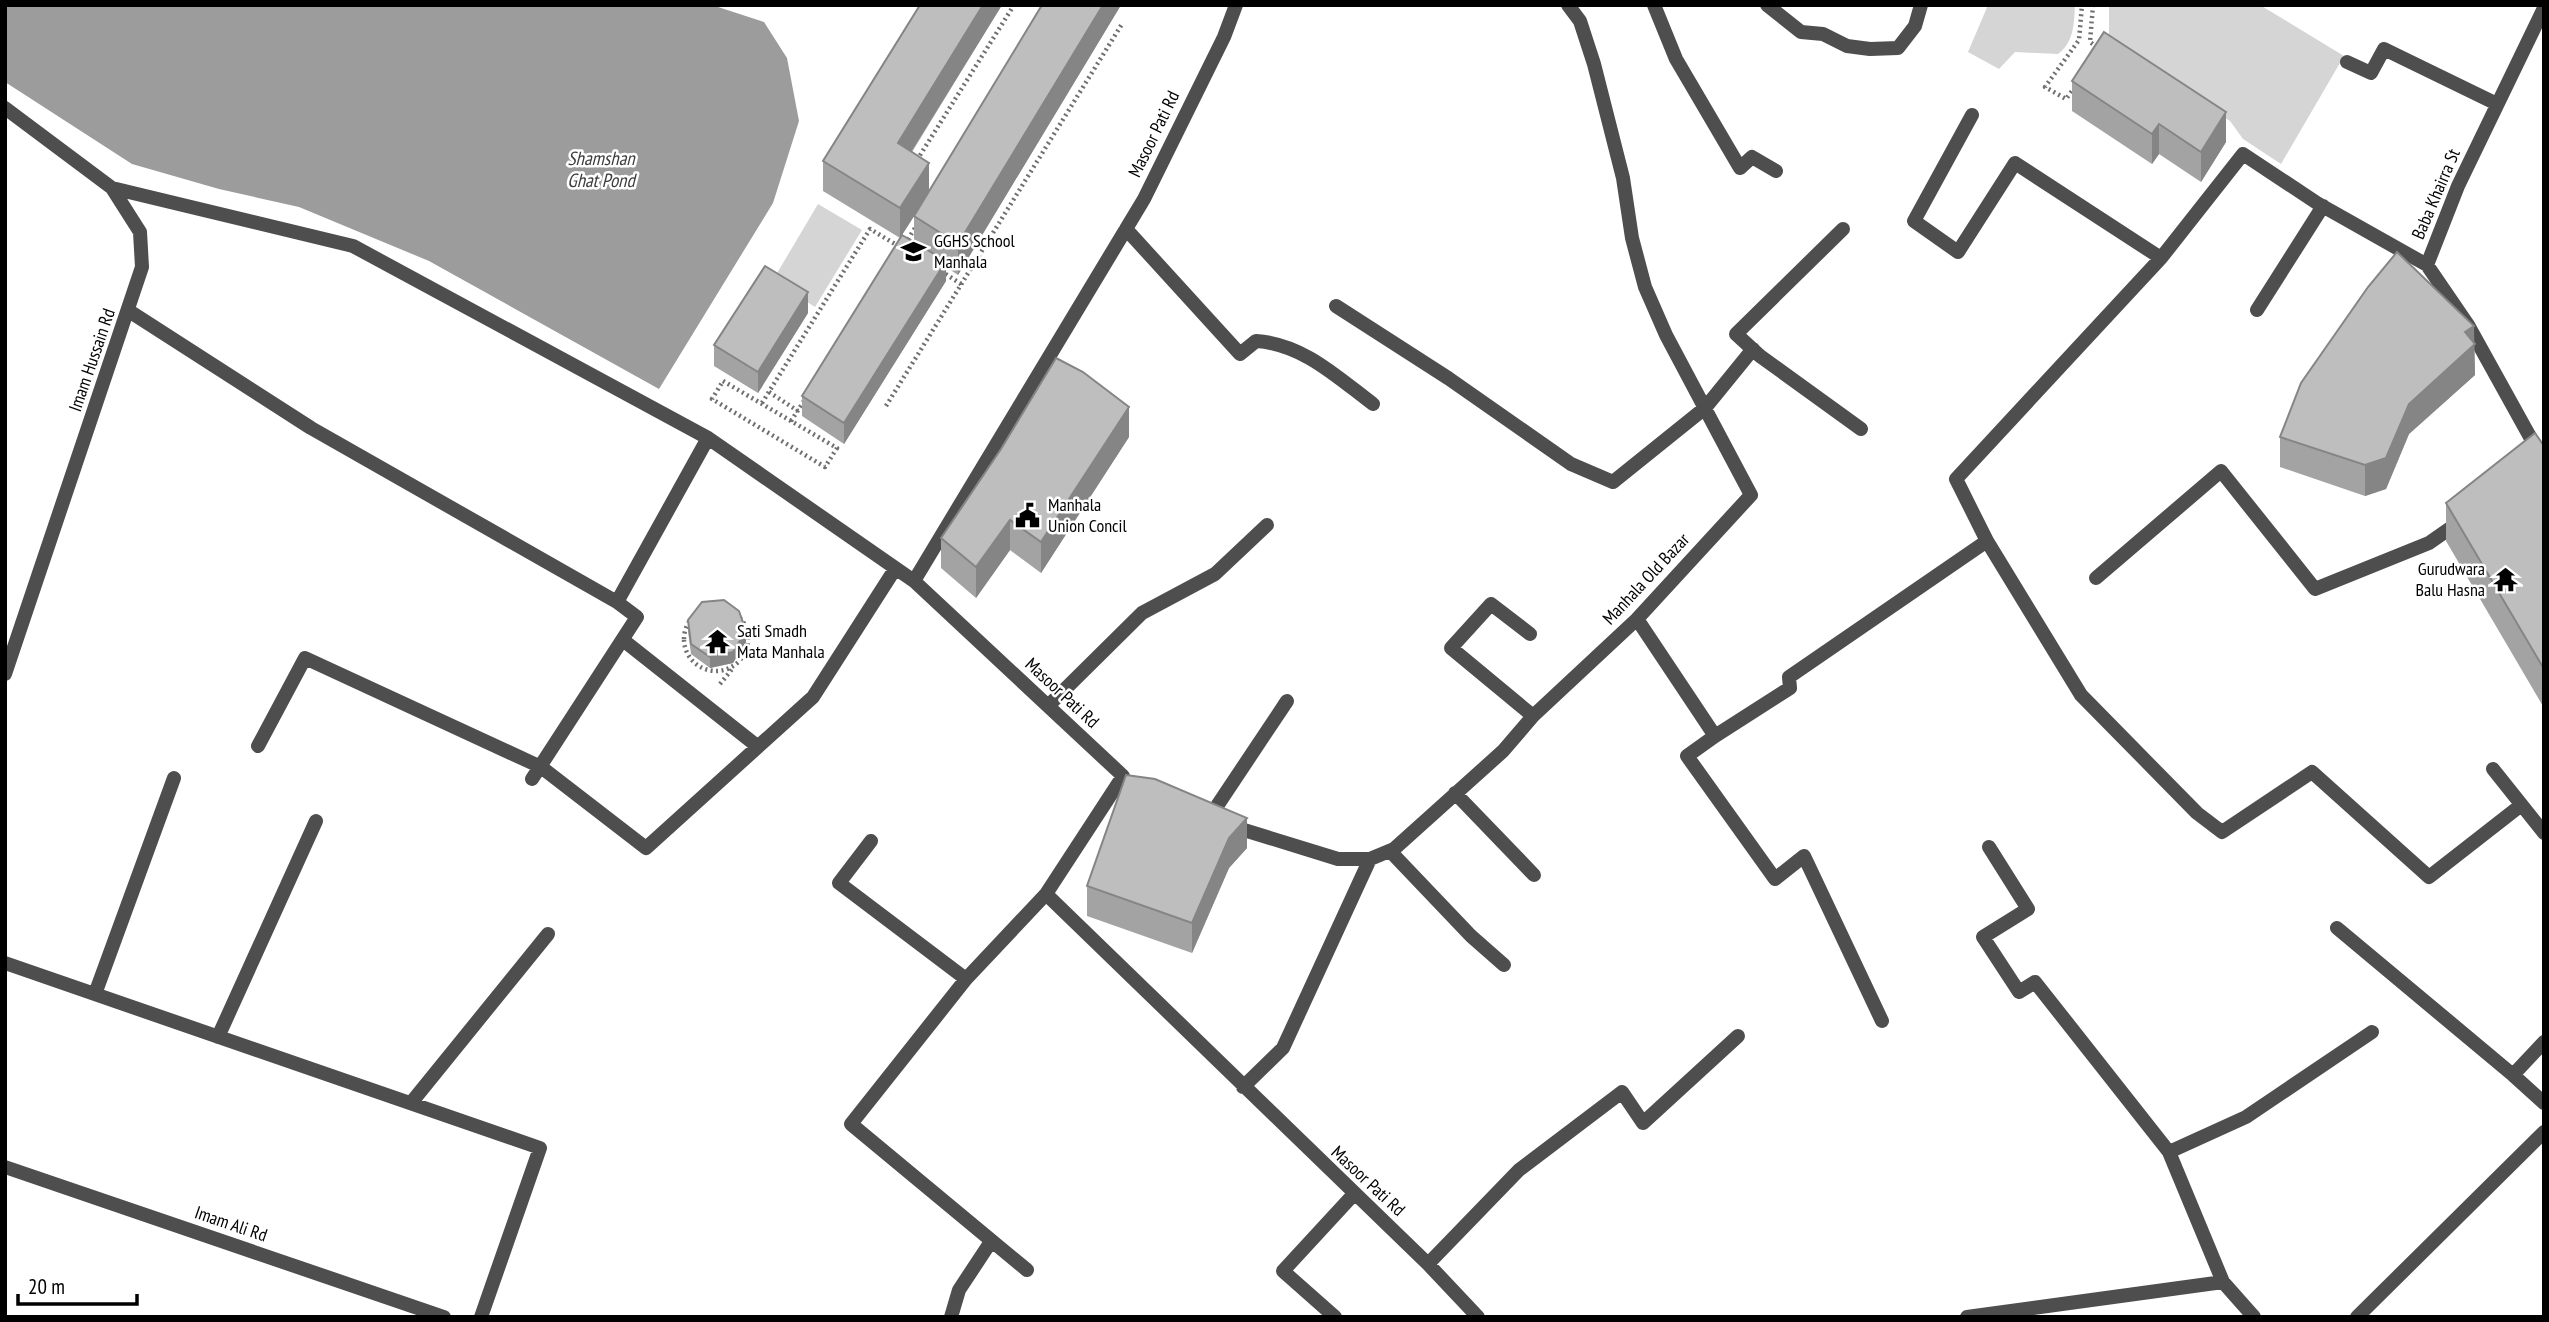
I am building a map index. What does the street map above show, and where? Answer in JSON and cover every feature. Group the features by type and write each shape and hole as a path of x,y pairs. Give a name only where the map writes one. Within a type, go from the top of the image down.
{"street":[{"name":"Masoor Pati Rd","path":"1236,5 1218,50 1126,229 914,581 1127,779 1046,894 1428,1264 1478,1317"},
{"name":"Manhala Old Bazar","path":"1287,701 1203,817 1338,859 1370,859 1390,851 1503,751 1533,716 1637,619 1751,495 1666,335 1646,287 1632,239 1623,178 1594,64 1580,21 1568,5"},
{"path":"1654,5 1676,58 1740,168 1752,158 1776,171"},
{"path":"1767,5 1801,32 1823,34 1847,46 1870,49 1898,47 1915,26 1921,5"},
{"name":"Baba Khairra St","path":"2539,463 2468,325 2427,265 2458,186 2544,8"},
{"path":"2347,62 2371,74 2384,49 2497,104"},
{"name":"Imam Hussain Rd","path":"5,108 112,188 139,232 142,267 5,674"},
{"path":"1972,115 1914,221 1958,252 2015,163 2161,258"},
{"path":"2427,265 2323,206 2243,154 2161,258 1956,479 1987,541 2081,695 2197,813 2222,832 2312,772 2429,877 2520,806"},
{"path":"112,188 353,246 708,438 914,581"},
{"path":"2257,310 2323,206"},
{"path":"1126,229 1240,354 1256,341 1286,346 1306,354 1373,404"},
{"path":"1843,229 1736,334 1861,429"},
{"path":"1336,306 1448,378 1571,464 1613,482 1705,408 1753,349"},
{"path":"129,311 311,428 617,602 637,617 536,773"},
{"path":"617,602 708,438"},
{"path":"2096,578 2221,471 2315,589 2429,542 2476,510"},
{"path":"1048,706 1142,613 1215,574 1267,525"},
{"path":"1882,1021 1804,856 1775,879 1687,756 1790,688 1789,677 1987,541"},
{"path":"258,746 305,657 536,773 646,848 813,697 895,569"},
{"path":"1530,634 1490,604 1451,648 1533,716"},
{"path":"1637,619 1715,736"},
{"path":"623,640 757,746"},
{"path":"2493,769 2544,833"},
{"path":"95,994 174,778"},
{"path":"1455,793 1534,875"},
{"path":"218,1037 316,821"},
{"path":"871,841 839,883 967,979"},
{"path":"1989,847 2028,909 1983,937 2019,992 2035,982 2169,1152 2223,1282 2254,1317"},
{"path":"1390,851 1471,936 1504,965"},
{"path":"1243,1087 1283,1048 1370,859"},
{"path":"1027,1270 990,1243 851,1124 967,979 1046,894"},
{"path":"2337,928 2544,1103"},
{"path":"411,1103 548,934"},
{"path":"5,963 540,1148 481,1317"},
{"path":"2169,1152 2246,1117 2372,1032"},
{"path":"1428,1264 1519,1170 1622,1092 1643,1123 1738,1036"},
{"path":"2513,1075 2544,1042"},
{"path":"2357,1317 2544,1132"},
{"name":"Imam Ali Rd","path":"5,1167 444,1317"},
{"path":"1335,1317 1283,1271 1354,1194"},
{"path":"951,1317 959,1290 990,1243"},
{"path":"1967,1317 2223,1282"}],"path":[{"path":"911,170 1014,5"},
{"path":"2080,80 2066,99 2045,87 2079,40 2082,5"},
{"path":"2090,42 2093,5"},
{"path":"886,407 1122,24"},
{"path":"2079,40 2090,42 2100,50 2094,60"},
{"path":"894,259 921,218"},
{"path":"762,403 870,229 902,248"},
{"path":"938,270 961,284"},
{"path":"723,381 762,403 837,448 825,467 712,399 723,381"},
{"path":"769,392 798,411"},
{"path":"791,421 805,399"},
{"path":"727,607 744,621 750,640 733,668 708,671 687,654 685,628 702,608 727,607"}],"shaded area":[{"path":"1988,5 2075,5 2070,38 2058,54 2015,52 1999,69 1968,52"},
{"path":"2109,5 2260,5 2344,56 2281,164 2243,139 2230,121 2109,45"},
{"path":"818,204 862,230 815,307 773,280"}],"water":[{"name":"Shamshan Ghat Pond","path":"5,5 712,5 764,22 787,58 799,121 773,203 659,389 429,261 299,207 219,189 132,164 5,82"}],"building":[{"path":"920,5 983,5 898,143 929,163 900,208 823,161"},
{"path":"1042,5 1103,5 958,244 914,216"},
{"path":"2104,32 2226,112 2201,152 2159,124 2152,134 2072,81"},
{"path":"902,235 946,261 844,423 802,396"},
{"path":"2397,252 2474,326 2465,332 2475,344 2409,404 2386,458 2365,465 2280,437 2301,383 2368,287"},
{"path":"765,266 808,292 758,372 714,345"},
{"name":"Manhala Union Concil","path":"1056,358 1083,372 1129,407 1041,542 1010,520 976,567 941,538 1001,449"},
{"name":"Gurudwara Balu Hasna","path":"2535,433 2544,446 2544,669 2446,503"},
{"path":"724,600 739,611 746,631 733,652 710,657 691,644 688,620 702,602"},
{"path":"1126,775 1155,779 1247,818 1229,838 1192,923 1087,886"}],"place":[{"name":"GGHS School Manhala","path":"914,251"},
{"name":"Manhala Union Concil","path":"1028,515"},
{"name":"Gurudwara Balu Hasna","path":"2505,579"},
{"name":"Sati Smadh Mata Manhala","path":"717,641"}]}
